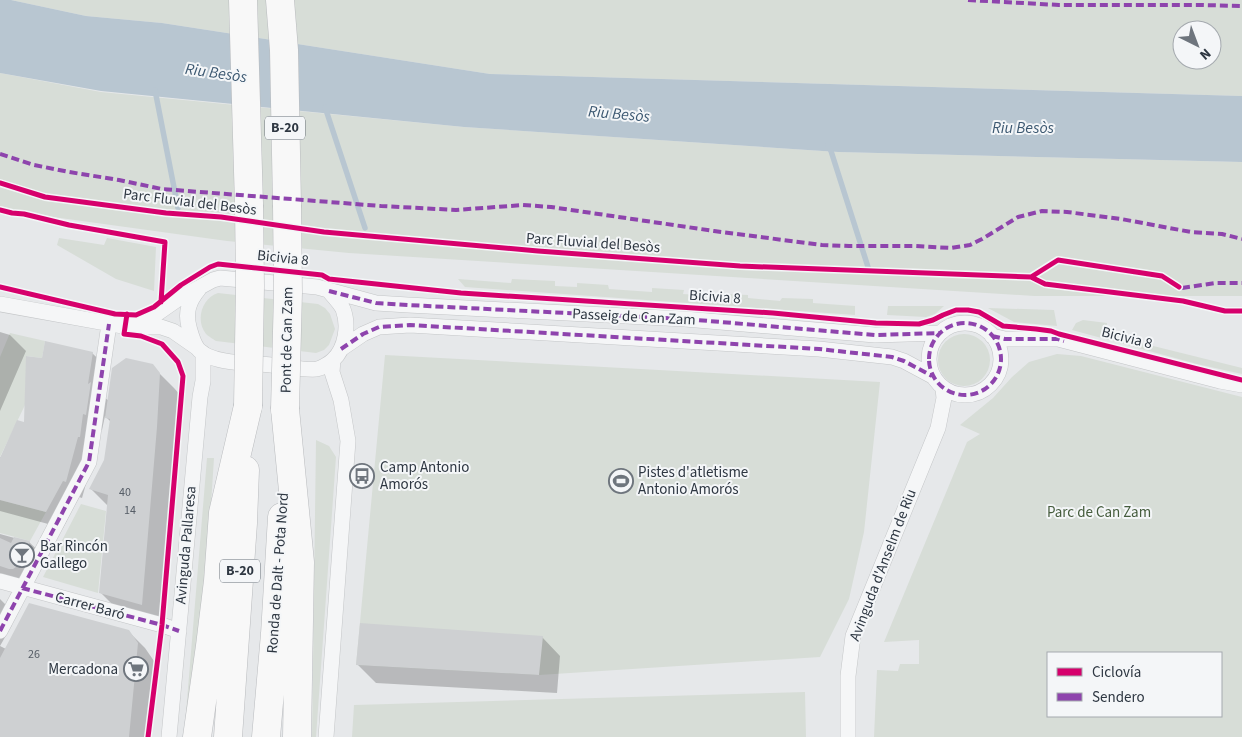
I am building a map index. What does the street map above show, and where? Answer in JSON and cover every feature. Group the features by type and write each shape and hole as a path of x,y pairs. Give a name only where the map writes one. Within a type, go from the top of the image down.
{"highway":[{"name":"B-20","path":"228,737 244,523 248,406 249,195 243,0"},
{"name":"Pont de Can Zam","path":"280,0 284,50 288,292 285,409"},
{"path":"284,50 286,0"},
{"path":"198,737 218,581 223,513 248,406"},
{"path":"285,409 300,562 297,737"},
{"name":"Ronda de Dalt - Pota Nord","path":"266,737 281,540 285,409"}],"street":[{"name":"Passeig de Can Zam","path":"128,327 155,315 178,299 220,278 317,286 376,303 685,319 875,334 940,333"},
{"path":"200,351 191,334 187,312 189,304 202,286"},
{"path":"326,737 348,441 341,400 332,372 346,332 345,314 342,307 329,291"},
{"name":"Passeig de Can Zam","path":"0,304 128,327 161,327 173,331 200,351 219,360 316,370 363,334 378,327 410,324 819,349 892,357 904,361 932,376"},
{"path":"967,323 981,327 992,336 999,348 1001,359 999,371 992,384 981,392 963,396 943,389 932,376 929,369 928,356 935,338 951,326 967,323"},
{"path":"0,631 89,462 109,324"},
{"path":"992,336 1006,340 1058,339 1242,385"},
{"name":"Avinguda Pallaresa","path":"169,737 203,381 200,351"},
{"name":"Avinguda d'Anselm de Riu","path":"848,737 848,676 854,636 938,428 944,398 943,389"},
{"name":"Avinguda d'Anselm de Riu","path":"938,428 958,395"},
{"name":"Carrer Baró","path":"0,581 179,631"}],"green space":[{"path":"11,0 1242,0 1242,96 490,74 162,23 86,16"},
{"path":"0,73 101,92 464,127 838,152 1242,162 1242,296 1034,296 349,253 227,241 0,208"},
{"path":"59,238 104,245 107,238 156,247 154,291 116,279 57,245"},
{"path":"458,279 511,283 512,279 555,281 555,286 577,287 577,283 608,285 609,289 652,292 652,288 684,290 683,294 726,297 727,294 748,295 748,298 780,301 782,298 813,299 813,303 855,306 855,315 465,287"},
{"path":"218,293 318,304 330,314 335,329 329,345 324,350 316,353 216,341 206,334 201,322 201,316 204,304"},
{"path":"888,306 944,306 935,314 926,317 887,315"},
{"path":"988,308 1054,310 1057,326 1014,322"},
{"path":"1083,320 1107,323 1105,334 1242,368 1242,374 1197,364 1072,330 1076,323"},
{"path":"10,333 45,341 42,358 27,356 25,405 0,457 0,357"},
{"path":"959,334 969,334 983,341 990,355 990,365 983,379 969,386 959,386 949,382 942,375 938,365 938,355 942,345 949,338"},
{"name":"Parc de Can Zam","path":"1057,354 1081,356 1242,397 1242,737 874,737 877,670 898,671 900,664 919,664 919,640 884,642 967,442 980,434 960,425 993,398 1029,362"},
{"name":"Pistes d'atletisme Antonio Amorós","path":"385,355 880,382 864,532 849,599 820,657 539,675 356,665"},
{"path":"316,440 329,446 336,457 316,737 312,737"},
{"path":"207,458 214,458 205,598 184,737"},
{"path":"0,500 46,512 30,541 0,533"},
{"path":"81,504 106,511 98,593 43,577"},
{"path":"805,692 806,737 352,737 354,705"}],"water":[{"name":"Riu Besòs","path":"0,0 11,0 86,16 162,23 490,74 1242,96 1242,162 838,152 464,127 101,91 0,73"}],"building":[{"path":"45,341 93,352 86,415 83,414 80,437 78,437 66,482 63,481 46,512 0,500 0,458 17,420 24,422 26,356 42,358"},
{"path":"126,358 153,364 160,373 142,605 99,593 108,495 89,489 104,460 110,419 105,418 112,368"},
{"path":"14,537 30,541 16,567 9,569 0,566 0,538 11,543"},
{"path":"29,603 129,630 138,643 129,737 0,737 0,658"},
{"path":"360,623 543,636 539,675 356,665"}],"waterway":[{"path":"155,90 178,208"},
{"path":"325,107 365,228"},
{"path":"828,145 868,267"}],"marked path":[{"path":"968,0 1059,5 1242,6"},
{"path":"0,154 34,165 162,189 456,210 523,205 551,207 822,245 951,248 970,245 1018,217 1042,211 1067,212 1121,219 1191,232 1222,234 1242,239"},
{"path":"1182,288 1216,283 1242,283"},
{"path":"329,291 376,303 685,319 875,335 940,333"},
{"path":"965,323 985,329 995,339 1001,359 995,379 985,389 965,395 945,389 935,379 929,359 935,339 945,329 965,323"},
{"path":"0,631 89,462 109,324"},
{"path":"341,349 363,334 379,327 410,325 819,349 892,357 904,361 932,376"},
{"path":"992,336 1005,339 1058,339 1064,341"},
{"path":"22,588 179,631"}],"cycle path":[{"name":"Parc Fluvial del Besòs","path":"0,183 45,197 166,213 221,217 324,232 538,251 740,266 1031,277 1058,260 1162,276 1179,287"},
{"path":"0,210 69,225 165,242 161,302"},
{"name":"Bicivia 8","path":"0,287 115,314 136,315 154,307 181,285 218,264 322,275 329,279 461,293 773,313 876,323 919,324 956,310 968,310 979,312 1003,326 1051,331 1242,380"},
{"path":"1031,277 1045,284 1183,301 1225,311 1242,311"},
{"path":"127,314 124,334 141,336 162,344 178,362 183,376 162,625 148,737"}],"place":[{"name":"Camp Antonio Amorós","path":"362,476"},
{"name":"Pistes d'atletisme Antonio Amorós","path":"621,481"},
{"name":"Bar Rincón Gallego","path":"22,555"},
{"name":"Mercadona","path":"136,669"}]}
